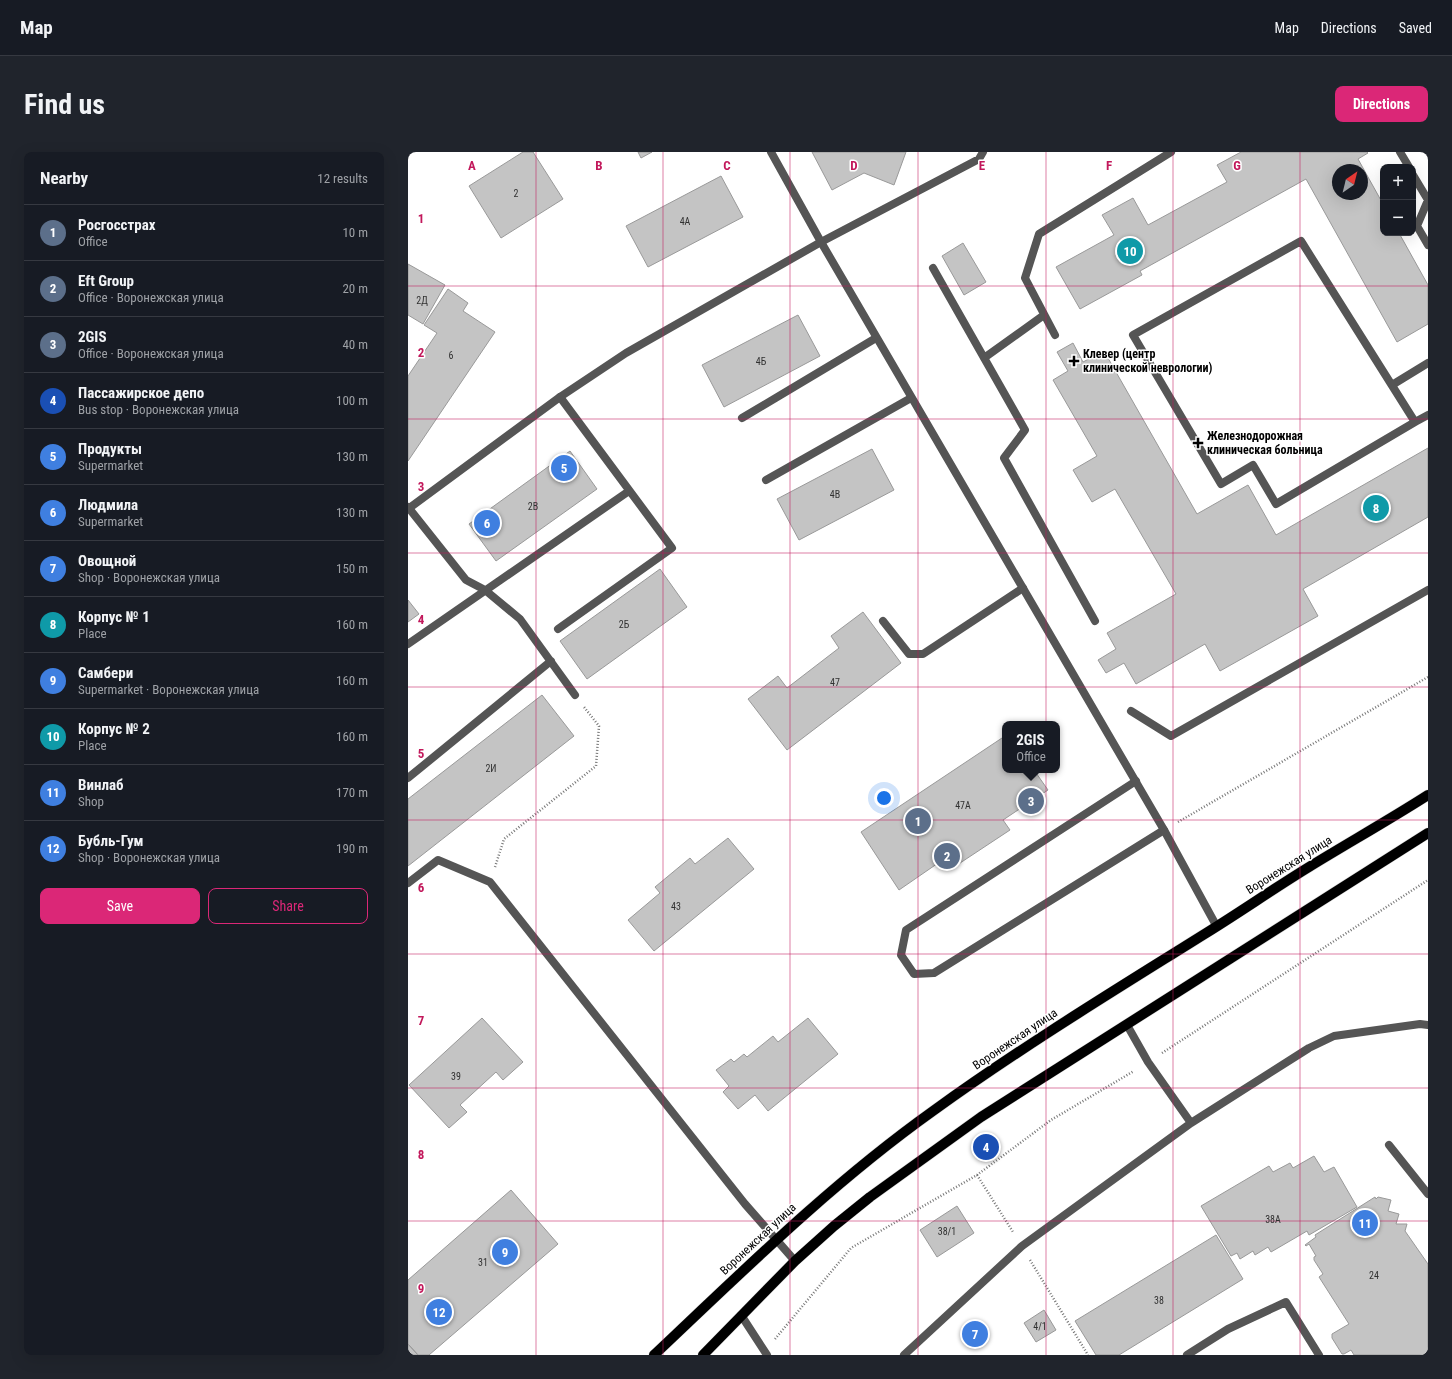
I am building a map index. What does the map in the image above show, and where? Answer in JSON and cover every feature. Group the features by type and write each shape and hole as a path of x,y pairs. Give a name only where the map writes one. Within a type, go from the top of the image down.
{"main road":[{"name":"Воронежская улица","path":"654,1355 776,1239 839,1184 932,1112 1003,1061 1063,1022 1217,927 1307,868 1428,795"},
{"path":"703,1355 795,1261 834,1226 870,1197 981,1118 1428,833"}],"street":[{"path":"771,152 876,338 1136,781 1217,927"},
{"path":"575,695 520,619 485,590 466,580 409,508 560,397 626,353 821,242 979,159 983,152"},
{"path":"1055,335 1025,278 1039,234 1171,152"},
{"path":"1400,152 1407,164"},
{"path":"1416,180 1428,200 1417,226 1428,245"},
{"path":"1415,422 1301,241 1133,335 1221,484 1253,465 1276,504 1428,415"},
{"path":"933,268 1025,430 1004,458 1095,621"},
{"path":"984,358 1044,315"},
{"path":"742,418 876,338"},
{"path":"1392,385 1428,363"},
{"path":"558,629 672,548 560,397"},
{"path":"766,480 911,398"},
{"path":"408,644 629,491"},
{"path":"882,621 909,654 923,654 1023,588"},
{"path":"1131,711 1171,736 1428,590"},
{"path":"408,778 551,661"},
{"path":"1136,781 906,930 901,955 914,974 934,974 1164,830"},
{"path":"408,883 438,860 490,882 745,1204 795,1261"},
{"path":"904,1355 1022,1246 1191,1123 1309,1048 1334,1036 1420,1024 1428,1025"},
{"path":"1127,1025 1148,1062 1191,1123"},
{"path":"1389,1145 1428,1194"},
{"path":"1187,1355 1228,1329 1286,1302 1319,1355"},
{"path":"741,1315 766,1354"}],"path":[{"path":"1164,830 1428,677"},
{"path":"490,882 504,839 596,766 599,726 575,695"},
{"path":"766,1354 850,1248 977,1176 1051,1120 1148,1062 1428,880"},
{"path":"977,1176 1022,1246 1088,1355"}],"building":[{"path":"523,152 533,152 563,199 501,238 469,186"},
{"path":"638,152 652,152 641,158"},
{"path":"812,152 906,152 894,185 864,173 832,190"},
{"path":"1241,152 1367,152 1368,153 1358,159 1361,164 1332,164 1332,200 1368,200 1368,177 1380,199 1380,236 1401,236 1428,285 1428,324 1397,342 1306,179 1140,271 1142,275 1080,309 1056,267 1114,235 1102,215 1133,198 1148,225 1227,182 1217,165"},
{"path":"721,176 743,217 648,267 626,226"},
{"path":"963,243 986,282 964,295 942,256"},
{"path":"408,264 445,285 423,324 408,315"},
{"path":"448,289 468,303 463,311 495,332 408,461 408,376 437,333 424,325"},
{"path":"798,315 820,356 724,407 702,365"},
{"path":"1073,343 1083,362 1104,351 1197,514 1248,485 1276,535 1428,448 1428,517 1303,589 1318,616 1220,671 1205,644 1136,684 1124,663 1106,673 1098,660 1116,649 1107,633 1176,594 1115,489 1092,502 1073,470 1097,456 1053,380 1068,371 1057,352"},
{"path":"872,449 894,490 799,540 777,499"},
{"path":"570,451 597,489 496,561 469,524"},
{"path":"660,569 687,607 587,679 560,641"},
{"path":"408,600 419,614 408,622"},
{"path":"863,612 901,663 787,750 748,699 778,676 787,688 839,648 831,636"},
{"path":"542,695 574,736 408,866 408,799"},
{"path":"1002,738 1002,773 1036,773 1048,790 1003,820 1010,830 951,869 944,859 899,890 861,832"},
{"path":"728,838 754,869 654,951 628,920 660,893 655,887 690,858 695,864"},
{"path":"482,1018 523,1062 503,1080 496,1072 460,1105 467,1112 449,1128 409,1085"},
{"path":"808,1018 838,1054 768,1111 755,1095 738,1109 723,1092 729,1086 716,1070 731,1059 734,1062 744,1054 747,1057 773,1036 778,1042"},
{"path":"1314,1156 1324,1172 1334,1167 1357,1207 1309,1235 1307,1231 1271,1252 1268,1247 1255,1255 1253,1251 1240,1259 1237,1253 1231,1256 1201,1206 1269,1166 1273,1172 1290,1163 1293,1168"},
{"path":"511,1190 558,1244 429,1355 418,1355 408,1344 408,1280"},
{"path":"1375,1197 1376,1199 1378,1197 1391,1200 1388,1211 1399,1214 1396,1224 1407,1224 1405,1231 1428,1264 1428,1355 1354,1355 1351,1350 1342,1354 1332,1338 1332,1334 1349,1324 1319,1277 1323,1274 1314,1260 1314,1257 1316,1256 1309,1244 1306,1246 1305,1245 1316,1237 1315,1235"},
{"path":"957,1206 974,1233 937,1257 920,1230"},
{"path":"1216,1235 1243,1279 1119,1355 1096,1355 1075,1321"},
{"path":"1044,1310 1056,1330 1036,1342 1024,1323"},
{"path":"408,1344 418,1355 408,1355"}],"place":[{"name":"Корпус № 2","path":"1130,251"},
{"name":"Клевер (центр клинической неврологии)","path":"1074,361"},
{"name":"Железнодорожная клиническая больница","path":"1198,443"},
{"name":"Продукты","path":"564,468"},
{"name":"Корпус № 1","path":"1376,508"},
{"name":"Людмила","path":"487,523"},
{"name":"2GIS","path":"1031,801"},
{"name":"Росгосстрах","path":"918,821"},
{"name":"Eft Group","path":"947,856"},
{"name":"Пассажирское депо","path":"986,1147"},
{"name":"Винлаб","path":"1365,1223"},
{"name":"Самбери","path":"505,1252"},
{"name":"Бубль-Гум","path":"439,1312"},
{"name":"Овощной","path":"975,1334"}]}
